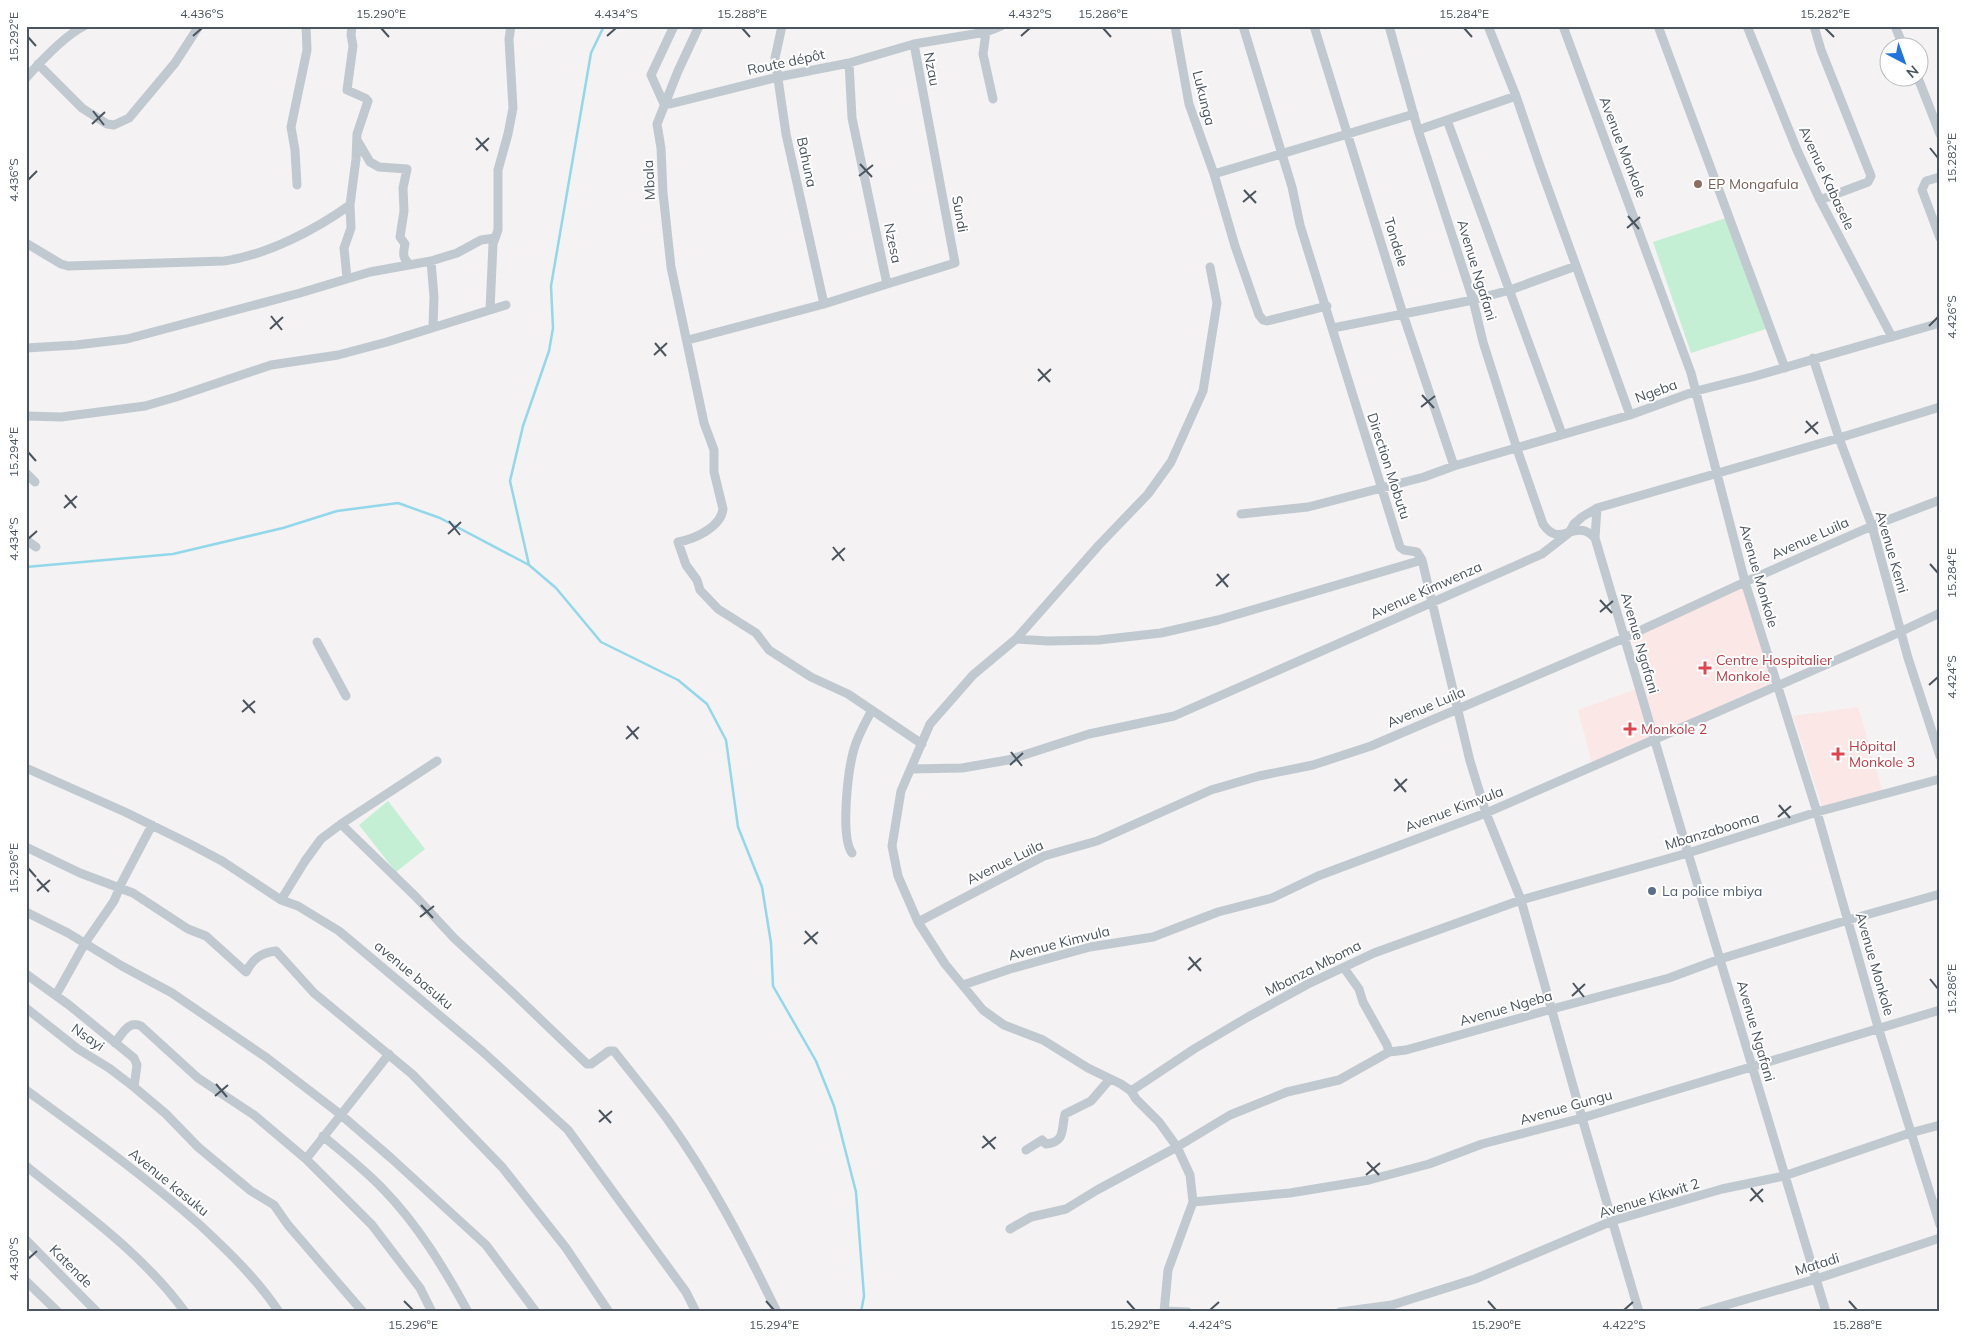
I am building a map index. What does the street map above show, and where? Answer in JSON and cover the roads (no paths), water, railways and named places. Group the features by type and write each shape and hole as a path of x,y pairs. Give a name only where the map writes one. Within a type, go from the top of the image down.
{"street":[{"path":"26,78 38,64 73,33 84,26"},
{"path":"38,64 82,108 107,124 114,124 128,118 175,63 199,26"},
{"path":"297,185 295,150 291,126 307,50 306,26"},
{"path":"347,278 344,248 351,228 350,205 357,140 368,101 347,90 353,46 352,26"},
{"path":"490,310 493,244 498,230 498,170 513,108 509,39 511,26"},
{"path":"664,104 651,75 674,26"},
{"name":"Mbala","path":"699,26 657,124 661,148 663,193 671,267 676,297 688,340 704,424 714,450 714,472 723,510 720,521 715,525 690,539 678,542 686,565 697,580 703,594 721,610 756,633 769,650 811,677 848,694 872,710"},
{"name":"Bahuna","path":"782,26 775,58 786,134 824,304"},
{"name":"Nzau","path":"938,170 914,44 986,32 1002,26"},
{"name":"Lukunga","path":"1175,26 1189,104 1214,174 1235,246 1259,315 1263,320 1267,321 1326,306"},
{"name":"Direction Mobutu","path":"1243,26 1292,187 1300,225 1400,548 1414,550 1422,560"},
{"name":"Tondele","path":"1314,26 1403,314 1454,466"},
{"name":"Avenue Ngafani","path":"1389,26 1418,130 1474,300 1483,342 1543,524 1555,534 1585,531 1595,538 1826,1312"},
{"path":"1488,26 1516,96 1630,415"},
{"name":"Avenue Monkole","path":"1563,26 1645,245 1696,391 1745,582 1817,812 1878,1027 1940,1226"},
{"path":"1658,26 1785,368"},
{"name":"Avenue Kabasele","path":"1747,26 1797,150 1820,200 1892,337"},
{"path":"1814,26 1821,50 1871,176 1868,182 1820,200"},
{"path":"1895,26 1900,38"},
{"path":"986,32 983,54 993,99"},
{"name":"Route dépôt","path":"664,104 778,77 849,63 914,44"},
{"name":"Nzesa","path":"688,340 824,304 887,284 852,118 849,63"},
{"path":"1922,88 1940,134"},
{"path":"1418,130 1516,96"},
{"path":"1214,174 1414,114"},
{"path":"1448,120 1562,434"},
{"path":"357,140 370,162 379,167 406,168 403,188 404,211 400,237 405,244 402,252 403,257 410,265"},
{"name":"Sundi","path":"887,284 955,263 938,170"},
{"path":"1940,178 1926,182 1922,190 1940,238"},
{"path":"26,243 68,266 224,261 247,256 315,229 350,205"},
{"path":"26,348 127,340 300,293 347,278 431,260 456,253 481,240 495,238"},
{"path":"431,260 434,297 433,327"},
{"path":"1333,328 1474,300 1510,290 1576,266"},
{"path":"1188,1312 1164,1311 1168,1270 1193,1202 1190,1175 1178,1147 1159,1122 1136,1099 1131,1091 1088,1068 1043,1040 1004,1024 984,1010 945,964 918,922 898,876 892,846 901,791 934,719 973,675 1016,639 1099,545 1148,494 1172,462 1203,391 1217,303 1210,268"},
{"path":"26,416 61,417 144,406 176,397 271,364 338,355 387,342 506,305"},
{"name":"Ngeba","path":"1241,514 1308,507 1424,477 1454,466 1630,415 1696,391 1785,368 1814,358 1940,323"},
{"name":"Avenue Kemi","path":"1814,358 1839,438 1872,526 1900,630 1940,756"},
{"name":"Avenue Kimwenza","path":"911,769 962,768 1008,760 1089,734 1174,716 1542,554 1569,533 1578,520 1597,508 1940,407"},
{"path":"26,473 35,482"},
{"name":"Avenue Luila","path":"918,922 1044,856 1097,841 1211,790 1260,776 1313,765 1354,752 1624,638 1872,526 1940,500"},
{"path":"1595,538 1597,508"},
{"path":"26,540 36,547"},
{"path":"1016,639 1048,641 1099,640 1161,633 1218,620 1422,560 1470,761 1486,813 1521,900 1639,1312"},
{"name":"Avenue Kimvula","path":"963,986 1010,969 1090,947 1153,936 1218,912 1272,898 1318,876 1486,813 1887,638 1900,630 1940,613"},
{"path":"317,642 346,696"},
{"path":"852,854 847,844 846,820 850,773 858,737 872,710 922,744"},
{"path":"281,900 321,839 437,761"},
{"name":"avenue basuku","path":"26,768 152,825 222,861 281,900 298,906 339,931 482,1051 568,1130 686,1292 696,1312"},
{"name":"Mbanzabooma","path":"1521,900 1688,853 1817,812 1940,779"},
{"path":"341,824 416,897 454,938 587,1064 591,1064 609,1051 614,1052 668,1121 704,1178 740,1236 777,1312"},
{"path":"56,995 85,943 111,906 152,825"},
{"path":"26,847 80,873 133,893 188,929 206,936 246,972 250,964 260,955 276,951 314,993 412,1074 506,1171 566,1248 609,1312"},
{"name":"Avenue Ngeba","path":"1010,1229 1032,1217 1066,1209 1097,1190 1178,1147 1230,1114 1287,1092 1339,1080 1390,1052 1406,1050 1669,978 1720,959 1940,894"},
{"name":"Mbanza Mboma","path":"1131,1091 1194,1049 1308,984 1374,953 1521,900"},
{"path":"26,912 85,943 122,966 172,993 267,1058 340,1114 486,1245 536,1312"},
{"path":"1344,968 1359,989 1363,1002 1388,1044 1390,1052"},
{"path":"26,974 56,995 136,1062 134,1087"},
{"name":"Nsayi","path":"26,1008 78,1049 109,1068 134,1087 166,1114 198,1147 251,1191 274,1205 288,1225 363,1312"},
{"name":"Avenue Gungu","path":"1193,1202 1290,1193 1364,1181 1429,1164 1482,1144 1582,1118 1878,1027 1940,1010"},
{"path":"115,1043 132,1024 141,1026 198,1078 254,1114 306,1158 372,1225 420,1288 432,1312"},
{"path":"306,1158 389,1054"},
{"path":"1026,1150 1042,1140 1046,1144 1054,1144 1061,1138 1065,1114 1091,1101 1110,1079"},
{"name":"Avenue kasuku","path":"26,1090 180,1208 229,1252 266,1292 279,1312"},
{"name":"Avenue Kikwit 2","path":"1340,1312 1392,1305 1475,1279 1612,1221 1722,1189 1784,1176 1910,1133 1940,1125"},
{"path":"322,1136 383,1189 418,1230 451,1281 468,1312"},
{"path":"26,1166 150,1269 172,1293 185,1312"},
{"name":"Matadi","path":"1702,1312 1816,1279 1940,1238"},
{"name":"Katende","path":"26,1240 97,1312"},
{"path":"26,1281 58,1312"}],"waterway":[{"path":"604,26 591,53 551,286 553,328 549,351 523,426 510,481 529,565 556,588 601,642 678,680 707,704 726,740 738,827 762,887 771,943 773,986 816,1061 834,1106 856,1192 864,1296 861,1312"},
{"path":"26,567 173,554 283,528 337,511 398,503 440,518 529,565"}],"place":[{"name":"EP Mongafula","path":"1698,184"},
{"name":"Centre Hospitalier Monkole","path":"1705,668"},
{"name":"Monkole 2","path":"1630,729"},
{"name":"Hôpital Monkole 3","path":"1838,754"},
{"name":"La police mbiya","path":"1652,891"}]}
